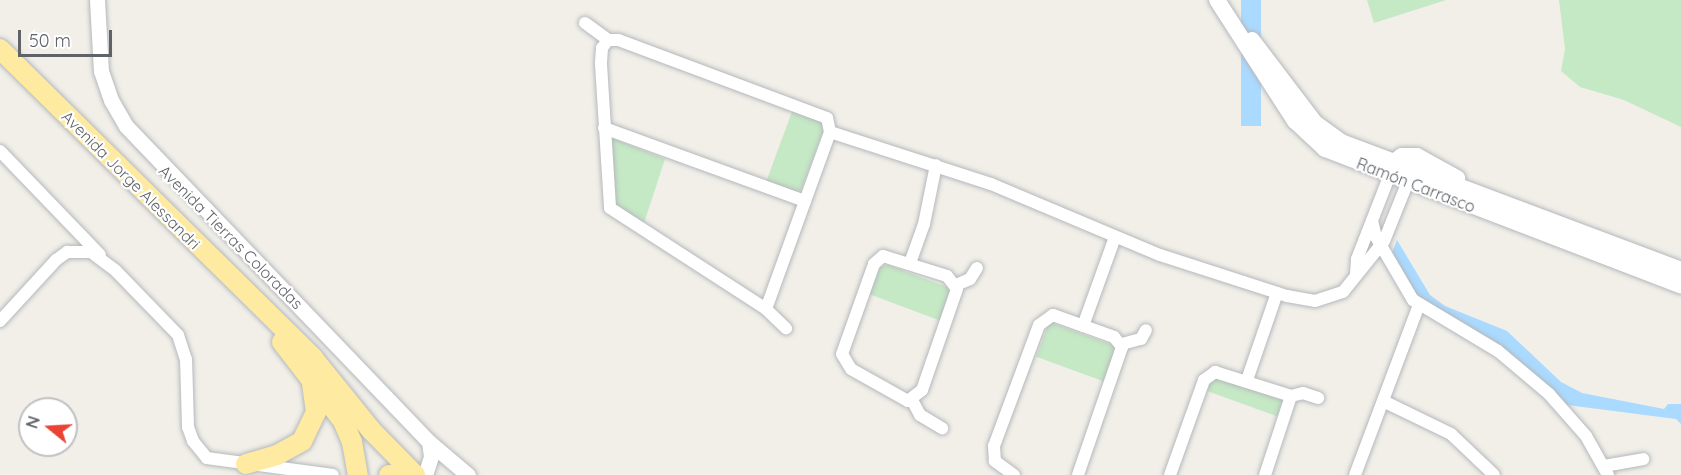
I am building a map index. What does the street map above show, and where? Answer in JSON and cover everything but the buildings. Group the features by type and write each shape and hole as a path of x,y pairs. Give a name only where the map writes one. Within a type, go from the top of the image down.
{"highway":[{"name":"Avenida Jorge Alessandri","path":"0,49 261,310 313,358 371,430 415,475"},
{"name":"Avenida Jorge Alessandri","path":"261,310 350,433 358,475"},
{"path":"246,464 277,455 302,441 316,412 311,380"},
{"name":"Avenida Jorge Alessandri","path":"389,475 415,475"}],"main road":[{"name":"Ramón Carrasco","path":"1218,0 1241,42 1307,136 1331,152 1392,168 1681,286"},
{"path":"1392,168 1406,155 1425,159 1477,193"},
{"name":"Ramón Carrasco","path":"1410,175 1477,193 1681,270"}],"street":[{"name":"Avenida Tierras Coloradas","path":"97,0 101,70 111,100 126,126 429,442 468,475"},
{"path":"585,23 608,40 618,40 820,113 830,121 830,132 766,309"},
{"path":"608,40 601,56 607,197 614,212 766,309 786,328"},
{"path":"604,128 805,201"},
{"path":"830,132 936,165 1017,194 1115,237 1277,293 1322,300 1343,292 1355,278 1365,239 1392,168"},
{"path":"0,151 178,335 186,359 186,408 192,441 207,458 333,475"},
{"path":"910,263 924,224 936,165"},
{"path":"1361,261 1381,245 1410,175"},
{"path":"1372,221 1381,245 1419,305 1478,338 1517,366 1563,408 1606,471 1643,459"},
{"path":"71,252 73,225"},
{"path":"1083,326 1115,237"},
{"path":"1365,239 1370,245 1381,245"},
{"path":"0,321 56,260 71,252 83,250 103,258"},
{"path":"887,255 910,263 946,276 956,285 956,297 922,390 912,400 900,399 851,369 842,354 877,260 887,255"},
{"path":"956,285 970,279 977,268"},
{"path":"1247,380 1277,293"},
{"path":"1355,475 1419,305"},
{"path":"1014,475 998,465 993,452 1039,325 1053,315 1114,337 1122,344 1122,353 1078,475"},
{"path":"1122,344 1141,339 1146,330"},
{"path":"1170,475 1206,376 1215,372 1247,380 1291,396 1303,393 1318,398"},
{"path":"1265,475 1291,396"},
{"path":"912,400 920,415 942,428"},
{"path":"1383,401 1451,434 1494,475"},
{"path":"425,475 431,456 429,442"}],"green space":[{"path":"1367,0 1446,0 1374,23"},
{"path":"1559,0 1681,0 1681,127 1624,100 1580,87 1561,71 1565,49"},
{"path":"793,109 827,121 801,190 793,192 766,182"},
{"path":"612,138 665,159 643,226 614,208"},
{"path":"888,265 947,287 951,294 941,321 869,294 878,268"},
{"path":"1049,322 1117,347 1104,381 1036,357"},
{"path":"1213,375 1283,400 1277,416 1207,391"}],"water":[{"path":"1241,0 1261,0 1261,126 1241,126"},
{"path":"1397,240 1430,295 1445,306 1507,331 1561,382 1582,393 1664,409 1668,404 1681,404 1681,424 1676,419 1567,405 1494,341 1441,314 1414,294 1391,255"}]}
